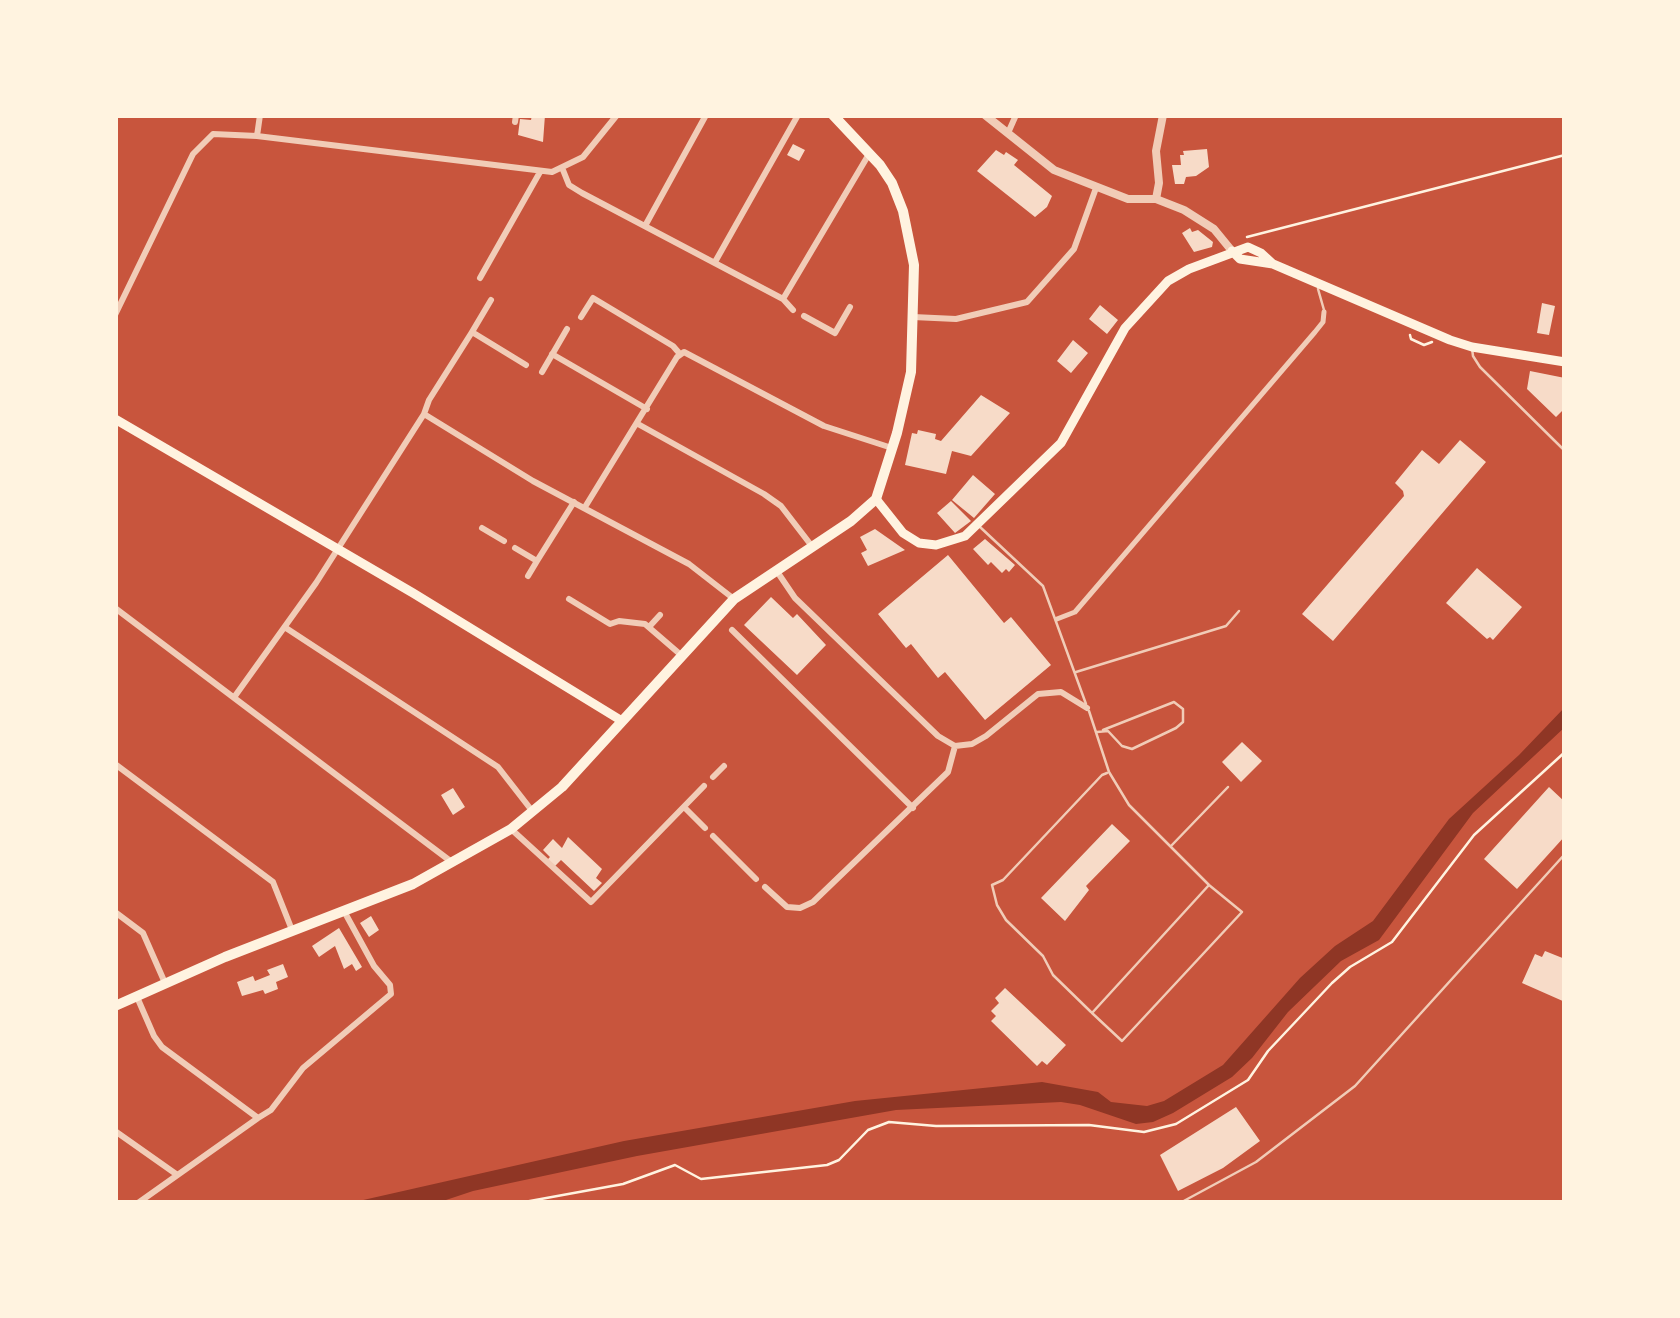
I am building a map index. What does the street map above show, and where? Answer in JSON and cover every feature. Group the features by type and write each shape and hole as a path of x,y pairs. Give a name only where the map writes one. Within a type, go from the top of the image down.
{"main road":[{"path":"115,1006 454,864 510,830 562,788 734,599 876,499 893,449 911,372 914,265 903,211 892,183 834,115"},
{"path":"876,499 903,534 920,544 951,542 979,526 1061,443 1125,328 1161,288 1189,268 1232,251 1240,259 1273,264 1472,347 1565,362"},
{"path":"115,419 622,721"}],"street":[{"path":"257,136 260,115"},
{"path":"115,315 193,154 202,142 221,132 540,172 562,170 584,158 617,115"},
{"path":"646,226 706,115"},
{"path":"715,262 798,115"},
{"path":"985,115 1054,170 1133,200 1156,198 1201,219 1226,240 1232,251"},
{"path":"1008,133 1016,115"},
{"path":"1156,198 1156,151 1164,115"},
{"path":"783,299 870,154"},
{"path":"562,170 569,185 783,299 793,310"},
{"path":"480,278 540,172"},
{"path":"913,317 956,319 1027,302 1074,249 1096,188"},
{"path":"581,317 593,298 680,354"},
{"path":"235,696 337,550 491,300"},
{"path":"804,316 836,333 850,306"},
{"path":"1056,618 1076,612 1316,332 1324,312"},
{"path":"542,372 567,330"},
{"path":"472,332 526,365"},
{"path":"586,508 680,354 686,353 824,426 893,449"},
{"path":"552,354 647,409"},
{"path":"424,414 533,482 689,564 734,599"},
{"path":"638,424 782,506 811,545"},
{"path":"528,576 574,502"},
{"path":"482,528 504,541"},
{"path":"515,548 537,562"},
{"path":"775,569 795,598 938,736 955,746 972,744 986,736 1038,694 1061,692 1087,708"},
{"path":"570,599 610,624 619,621 649,627 682,655"},
{"path":"115,608 454,864"},
{"path":"649,627 660,615"},
{"path":"286,628 498,767 533,813"},
{"path":"732,630 913,808"},
{"path":"765,887 787,908 813,902 948,772 955,746"},
{"path":"115,764 273,882 292,930"},
{"path":"712,778 724,766"},
{"path":"510,830 590,902 704,786"},
{"path":"684,807 704,828"},
{"path":"713,836 756,879"},
{"path":"138,1203 271,1110 303,1068 391,994 390,985 374,966 344,911"},
{"path":"115,912 142,933 165,983"},
{"path":"137,997 162,1047 258,1118"},
{"path":"115,1131 176,1174"}],"lane":[{"path":"1320,283 1318,291 1324,312"},
{"path":"1472,347 1472,356 1480,367 1565,451"},
{"path":"979,526 1043,586 1109,772 1130,806 1209,886 1242,912 1122,1041 1053,976 1043,956 1006,920 997,906 992,884 1003,880 1109,772"},
{"path":"1075,673 1226,626 1239,611"},
{"path":"718,616 732,630"},
{"path":"1096,733 1102,730 1174,702 1184,709 1182,722 1176,728 1132,749 1102,730"},
{"path":"1170,847 1228,787"},
{"path":"1180,1203 1256,1162 1355,1086 1565,854"},
{"path":"1092,1013 1209,886"}],"path":[{"path":"1246,238 1565,156"},
{"path":"1410,335 1424,345 1429,343"},
{"path":"518,1203 623,1184 676,1165 701,1179 828,1165 839,1160 868,1130 889,1122 936,1126 1089,1125 1144,1132 1176,1124 1248,1080 1268,1050 1341,974 1392,942 1474,835 1565,752"}],"shaded area":[{"path":"1565,707 1565,727 1473,813 1379,940 1341,961 1288,1012 1232,1077 1153,1122 1136,1124 1061,1102 896,1110 637,1156 473,1191 437,1203 350,1203 624,1141 855,1101 1042,1082 1098,1092 1111,1102 1147,1106 1164,1101 1223,1065 1300,978 1335,946 1373,921 1449,819"}],"building":[{"path":"532,115 545,115 543,142 518,135 520,119 531,120"},
{"path":"793,144 805,150 799,161 787,155"},
{"path":"1207,149 1209,167 1196,176 1186,177 1184,184 1175,184 1172,165 1181,165 1183,151"},
{"path":"996,150 1018,160 1014,165 1052,196 1047,207 1035,217 977,171"},
{"path":"1190,228 1213,242 1212,247 1194,252 1182,233"},
{"path":"1542,303 1555,306 1549,335 1537,333"},
{"path":"1100,305 1118,320 1107,334 1089,319"},
{"path":"1073,340 1088,353 1071,373 1057,361"},
{"path":"1530,371 1565,378 1565,408 1556,417 1527,389"},
{"path":"981,395 1010,413 971,456 952,451 946,474 905,465 912,433 917,434 918,430 936,434 935,439 941,441"},
{"path":"1460,440 1486,462 1333,641 1302,614 1404,496 1395,483 1422,450 1439,464"},
{"path":"973,475 995,494 974,518 952,500"},
{"path":"951,501 971,521 955,533 937,513"},
{"path":"875,529 905,550 868,566 861,553 867,550 860,537"},
{"path":"985,539 1015,565 1009,572 1006,569 1002,573 991,562 988,565 973,549"},
{"path":"948,555 1004,623 1011,617 1051,665 985,720 945,672 938,678 911,644 906,648 878,614"},
{"path":"1477,568 1522,607 1493,640 1446,603"},
{"path":"771,597 793,618 797,614 826,645 797,675 744,625"},
{"path":"1242,742 1262,761 1241,782 1222,762"},
{"path":"1549,787 1565,802 1565,836 1517,889 1484,859"},
{"path":"453,788 465,807 453,815 441,795"},
{"path":"1112,824 1130,841 1086,886 1089,890 1065,921 1041,898"},
{"path":"568,837 602,869 596,878 602,883 594,891 561,860 554,867 547,860 550,857 543,850 553,839 562,848"},
{"path":"371,916 379,930 369,937 360,923"},
{"path":"339,928 362,967 356,971 352,964 344,969 335,946 319,957 312,946"},
{"path":"1545,951 1565,959 1565,1002 1522,983 1535,954 1542,957"},
{"path":"283,964 288,977 276,982 278,989 242,996 237,982 253,976 255,981 270,975 267,970"},
{"path":"1005,988 1066,1045 1047,1065 1042,1061 1037,1066 991,1021 996,1016 991,1011 999,1003 995,998"},
{"path":"1236,1107 1260,1141 1223,1168 1178,1191 1160,1155"}]}
